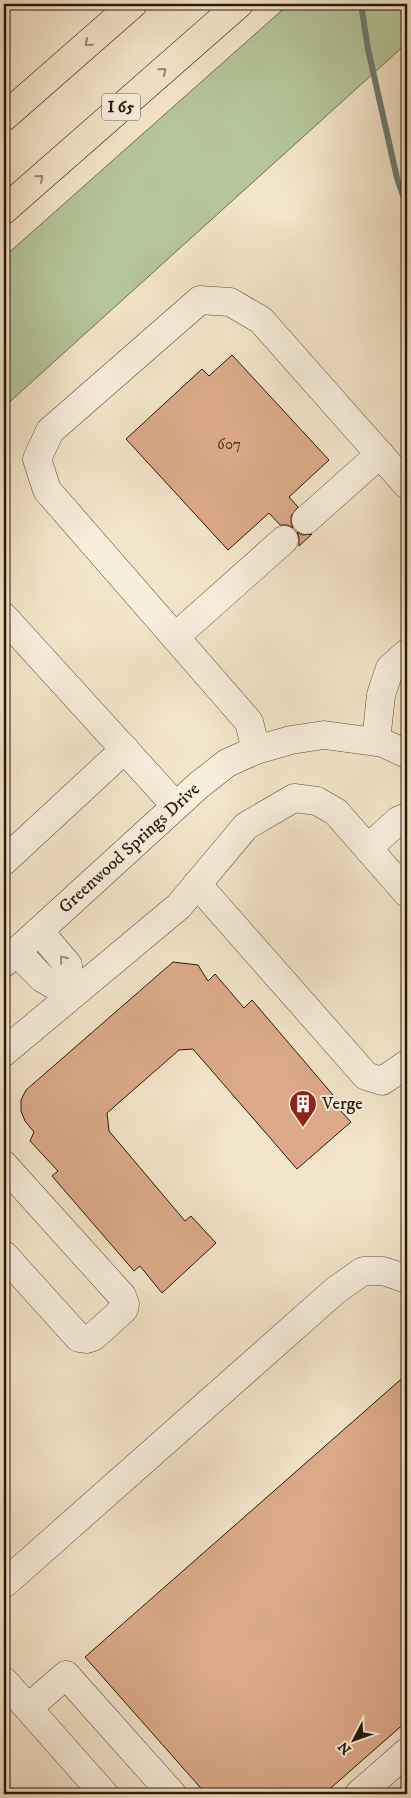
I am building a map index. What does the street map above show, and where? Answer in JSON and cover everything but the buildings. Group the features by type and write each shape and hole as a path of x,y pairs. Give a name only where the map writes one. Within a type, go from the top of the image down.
{"highway":[{"path":"4,117 133,4"},
{"name":"I 65","path":"4,210 239,4"}],"street":[{"path":"256,750 249,722 46,490 36,459 50,431 200,300 230,302 261,320 407,485"},
{"path":"306,520 380,454"},
{"path":"175,637 284,540"},
{"path":"4,617 176,806"},
{"path":"376,741 381,695 390,668 407,653"},
{"name":"Greenwood Springs Drive","path":"10,957 176,806 227,763 256,750 291,740 324,735 376,741 407,754"},
{"path":"4,861 124,749"},
{"path":"4,1052 179,906 246,826 294,798 317,801 336,812 407,894"},
{"path":"368,848 399,820 407,817"},
{"path":"197,884 366,1076 382,1081 407,1064"},
{"path":"39,931 68,965 71,995"},
{"path":"10,957 71,995"},
{"path":"4,1166 122,1296 125,1304 124,1309 93,1338 79,1338 4,1255"},
{"path":"4,1584 336,1290 363,1271 383,1271 407,1278"},
{"path":"28,1708 66,1674 172,1794"},
{"path":"4,1681 104,1794"},
{"path":"359,1794 407,1752"}],"green space":[{"path":"289,4 407,4 407,43 4,407 4,257"}],"waterway":[{"path":"361,4 368,49 397,178 407,207"}],"place":[{"name":"Verge","path":"303,1128"}]}
